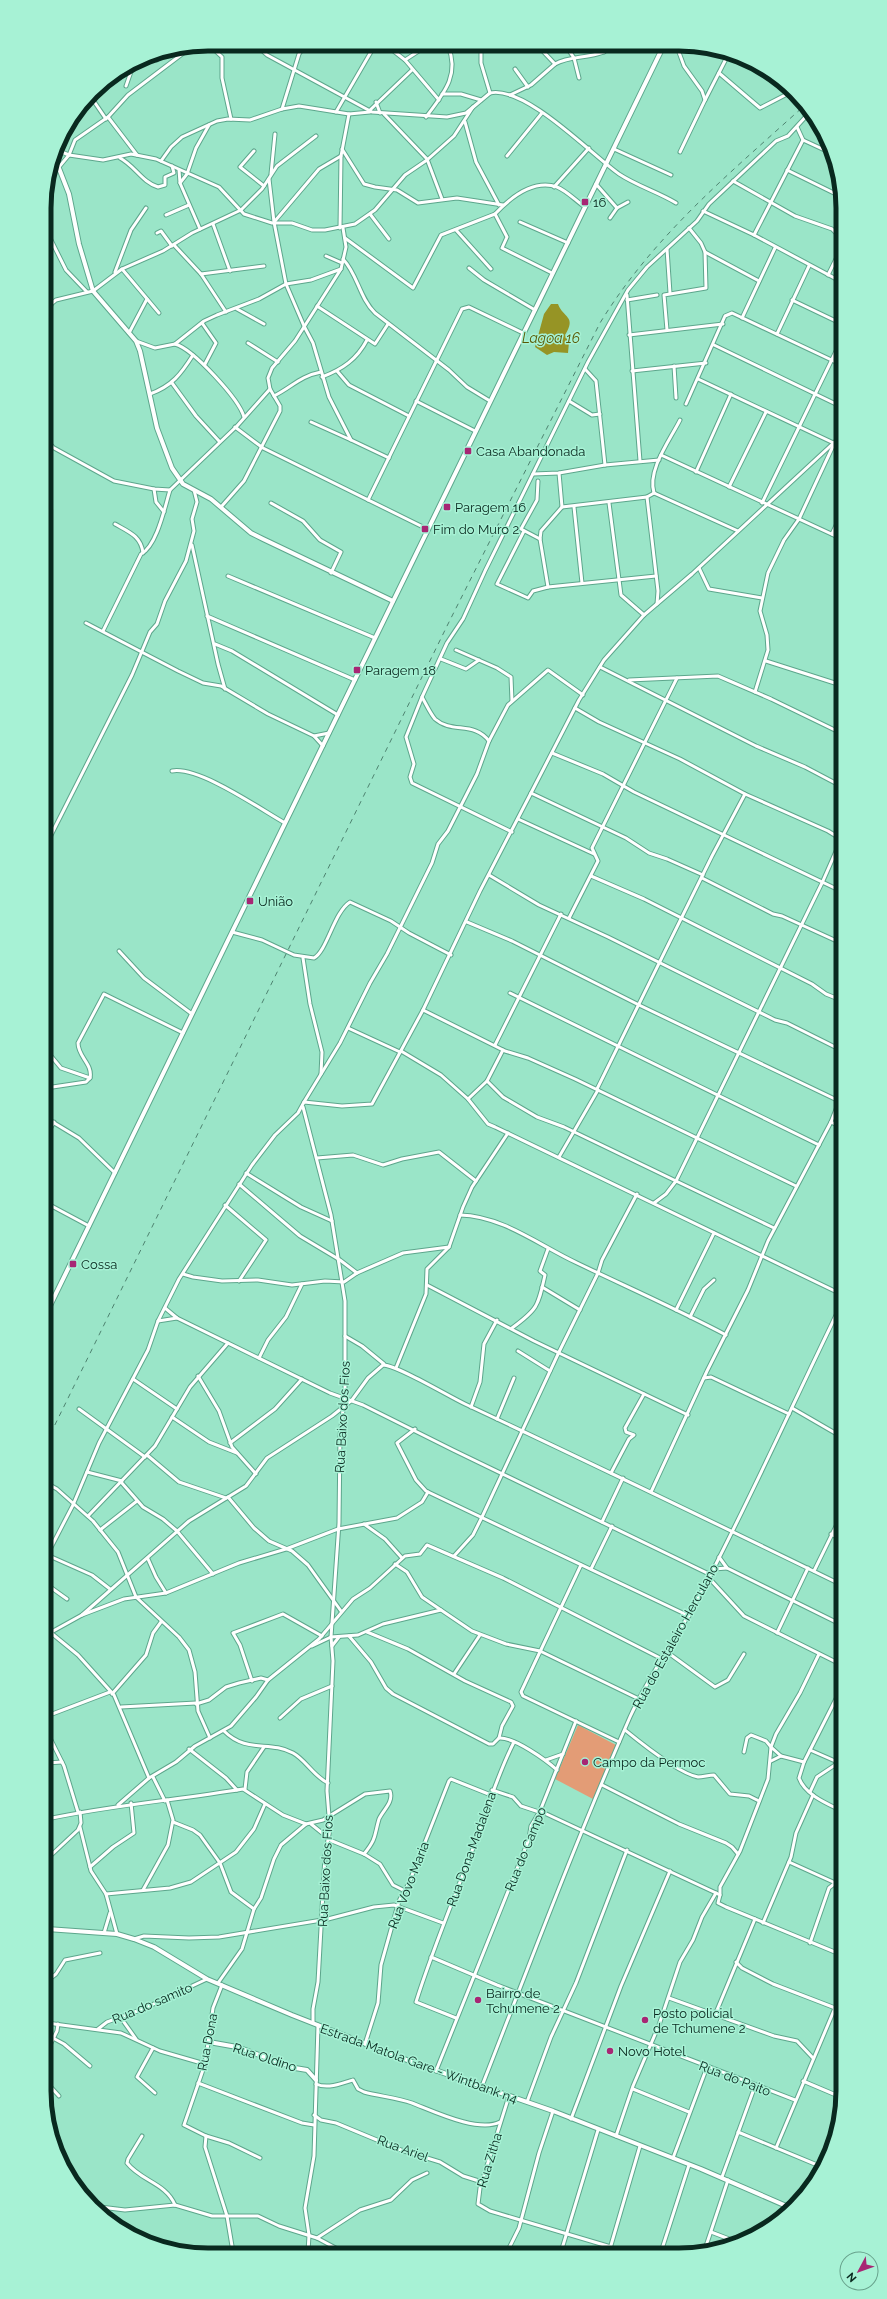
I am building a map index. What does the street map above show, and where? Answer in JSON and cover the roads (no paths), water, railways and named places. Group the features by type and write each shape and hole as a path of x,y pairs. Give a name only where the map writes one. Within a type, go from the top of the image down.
{"street":[{"path":"216,51 222,57 222,78 230,120"},
{"path":"263,51 267,55 370,111 447,117 466,113 490,92"},
{"path":"282,109 302,51"},
{"path":"336,112 371,51"},
{"path":"394,51 405,60 439,100"},
{"path":"405,60 419,51"},
{"path":"426,116 439,100 453,70 449,51"},
{"path":"481,51 481,63 490,92"},
{"path":"543,51 555,64"},
{"path":"569,51 574,58 579,78"},
{"path":"51,1304 427,529 661,51"},
{"path":"678,51 684,66 702,91 705,100"},
{"path":"510,95 528,87 555,64 574,58 604,52"},
{"path":"56,168 69,155 75,140 107,118 128,95 184,53"},
{"path":"680,152 726,58"},
{"path":"515,69 528,87"},
{"path":"161,161 179,140 209,125 230,120 250,120 282,109 307,106 349,114 370,111 376,102 412,70"},
{"path":"126,86 131,71"},
{"path":"719,73 760,108 787,94"},
{"path":"490,92 510,95 542,113 565,128 589,148 606,165 643,188 662,194 676,203"},
{"path":"442,94 461,94 481,100"},
{"path":"94,100 136,154"},
{"path":"376,102 382,113 428,160 442,199"},
{"path":"61,152 69,155 103,160 136,154 161,161 187,174 219,187 241,210 250,216 274,222 292,223 320,231 355,224 370,214 383,203 392,189 405,175 428,160 454,136 465,122 473,107"},
{"path":"507,156 542,113"},
{"path":"221,507 244,481 263,448 281,408 270,389 268,378 341,269 346,247 345,238 341,228 340,156 349,114"},
{"path":"512,832 414,784 410,780 414,764 407,741 407,731 447,643 463,620 485,570 585,369 627,293 637,278 689,228 703,211 733,181 776,141 788,136 806,116"},
{"path":"465,122 476,162 499,205"},
{"path":"180,183 187,174 196,148 209,125"},
{"path":"796,127 803,140 825,150"},
{"path":"275,134 270,177 274,222 286,284 304,326 314,343 322,377 329,397 351,440"},
{"path":"51,304 56,300 93,291 122,269 173,246 200,229 241,210 264,186 277,166 316,136"},
{"path":"754,235 769,202 803,140"},
{"path":"554,187 589,148"},
{"path":"342,149 364,184 375,188 392,189 418,203 458,198 504,205"},
{"path":"614,149 671,176"},
{"path":"254,151 241,164 240,167 264,186"},
{"path":"274,222 319,169 340,156"},
{"path":"120,157 132,165 149,184 158,187 165,185 165,177 174,173 172,166"},
{"path":"58,166 70,194 79,244 93,291 136,340 155,348 175,344 202,323 226,312 237,309 286,284 311,280 341,269"},
{"path":"179,170 180,183 200,229"},
{"path":"787,170 836,194"},
{"path":"733,181 795,216 832,230 836,234"},
{"path":"596,184 617,208"},
{"path":"345,238 412,288 440,236 495,214 519,193 532,187 547,185 554,187 585,207"},
{"path":"610,218 617,208 628,202"},
{"path":"166,215 189,205"},
{"path":"115,274 131,230 146,208"},
{"path":"703,211 754,235 775,248 836,279"},
{"path":"370,214 389,238"},
{"path":"495,214 507,237 502,248 552,273"},
{"path":"520,222 568,243"},
{"path":"213,224 230,271"},
{"path":"666,330 664,295 706,288 705,252 701,243 689,228"},
{"path":"456,230 491,269"},
{"path":"157,234 161,232 201,274 226,312"},
{"path":"51,240 66,270 86,292"},
{"path":"668,247 670,293"},
{"path":"742,318 775,248"},
{"path":"705,252 759,281"},
{"path":"326,256 343,261 355,275 365,302 388,324 436,360 467,387 490,401"},
{"path":"828,275 836,259"},
{"path":"201,274 264,266"},
{"path":"777,334 809,266"},
{"path":"469,268 484,280 534,310"},
{"path":"122,269 159,313"},
{"path":"627,293 629,335 640,461"},
{"path":"627,300 657,295"},
{"path":"129,333 147,299"},
{"path":"792,300 836,321"},
{"path":"317,306 367,340 376,344 388,324"},
{"path":"368,500 462,309 469,307 523,333"},
{"path":"237,309 264,324"},
{"path":"686,404 714,346 726,316 732,313 836,362"},
{"path":"202,323 216,343 205,364"},
{"path":"629,335 723,324"},
{"path":"136,340 160,436 172,468 180,480 221,507 251,533 285,551 393,601"},
{"path":"322,377 337,371 356,358 367,340"},
{"path":"248,343 278,362"},
{"path":"175,344 205,364 237,404 244,417"},
{"path":"714,346 836,404"},
{"path":"762,502 836,352"},
{"path":"150,394 172,383 179,377 193,355"},
{"path":"632,371 706,363"},
{"path":"674,366 676,398"},
{"path":"585,369 596,381 605,464"},
{"path":"337,371 349,386 409,416"},
{"path":"274,396 288,389 307,374 321,372"},
{"path":"698,379 834,444"},
{"path":"172,383 196,416 219,441"},
{"path":"103,631 143,553 159,527 170,490 235,427 270,389"},
{"path":"696,472 731,394"},
{"path":"416,401 475,431"},
{"path":"569,401 592,414 600,414"},
{"path":"729,487 766,412"},
{"path":"654,493 652,485 659,460 680,420"},
{"path":"311,422 389,458"},
{"path":"235,427 263,448 427,529"},
{"path":"304,1104 342,1106 372,1104 423,1010 467,922 480,891 512,832 575,708 600,667 644,615 699,568 733,535 836,442"},
{"path":"755,692 766,661 768,642 760,615 762,598 770,566 784,540 799,518 834,444"},
{"path":"52,446 114,481 154,489 170,490"},
{"path":"662,455 836,536"},
{"path":"533,474 559,473 605,464 659,460"},
{"path":"548,587 540,539 541,531 562,507 559,473"},
{"path":"538,481 538,499 521,528 540,539"},
{"path":"154,489 156,502 164,512"},
{"path":"51,835 142,653 150,632 157,624 165,601 186,561 194,531 192,519 197,502 194,490"},
{"path":"654,493 738,531"},
{"path":"562,507 574,507 647,498 654,493"},
{"path":"647,498 656,576 657,604"},
{"path":"609,502 622,597 644,615"},
{"path":"271,504 303,521 319,538 341,552 331,573"},
{"path":"574,507 582,583"},
{"path":"115,524 133,533 141,543 143,553"},
{"path":"832,534 836,526"},
{"path":"732,529 733,535"},
{"path":"524,531 498,584 528,598 533,591 548,587 649,575 656,576"},
{"path":"191,543 225,689"},
{"path":"699,568 709,589 762,598"},
{"path":"649,575 655,570"},
{"path":"228,576 375,638"},
{"path":"207,616 355,680"},
{"path":"86,623 203,683 225,689 268,714 314,736 322,746"},
{"path":"214,644 232,651 338,715"},
{"path":"456,650 497,668 511,677 512,701"},
{"path":"441,659 466,669 479,660"},
{"path":"766,661 836,683"},
{"path":"600,667 836,784"},
{"path":"51,1548 74,1505 87,1472 107,1430 148,1350 158,1321 182,1274 246,1173 275,1135 298,1113 321,1075 348,1028 400,927 432,864 438,844 448,831 477,774 489,741 512,701 548,670 583,695"},
{"path":"628,680 718,676 836,731"},
{"path":"569,918 598,861 592,848 602,827 614,808 623,786 677,678"},
{"path":"422,697 436,719 449,726 472,728 482,734 489,741"},
{"path":"575,708 600,722 645,742 745,794 836,836"},
{"path":"314,736 329,733"},
{"path":"552,753 602,774 623,786 836,889"},
{"path":"172,771 181,770 200,775 285,823"},
{"path":"531,793 626,838 649,853 667,859 773,914 836,941"},
{"path":"559,1157 597,1089 702,877 745,794"},
{"path":"518,819 596,855"},
{"path":"654,1202 666,1194 676,1181 716,1097 781,968 836,850"},
{"path":"489,875 539,905 561,914 836,1048"},
{"path":"591,876 644,899 812,984 831,997 836,998"},
{"path":"232,932 262,940 294,956 303,958 317,956 344,907 350,902 379,915 451,955"},
{"path":"495,1045 540,957 546,941 561,914"},
{"path":"467,922 512,941 540,957 638,1006 836,1101"},
{"path":"119,951 144,978 192,1014"},
{"path":"303,958 310,1004 323,1059 321,1075"},
{"path":"510,993 716,1097 819,1145"},
{"path":"51,1087 86,1082 90,1078 90,1066 81,1054 78,1043 103,995 183,1033"},
{"path":"423,1010 503,1050 541,1063 597,1089 696,1139 796,1186"},
{"path":"348,1028 401,1052 435,1070 468,1099 488,1124 654,1202 761,1257 836,1291"},
{"path":"468,1099 487,1081 503,1050"},
{"path":"51,1056 61,1068 90,1078"},
{"path":"487,1081 504,1097 538,1118 574,1132 774,1228"},
{"name":"Rua Baixo dos Fios","path":"304,1104 332,1221 344,1282 345,1336 344,1398 338,1473 338,1529 332,1637 332,1686 328,1783 330,1822 325,1856 318,1982 313,2009 313,2023"},
{"path":"651,1492 688,1415 707,1371 748,1290 774,1228 819,1145 836,1110"},
{"path":"51,1120 79,1138 115,1173"},
{"path":"51,1127 54,1122"},
{"path":"831,1122 836,1124"},
{"path":"396,1368 426,1294 428,1269 449,1246 460,1215 476,1181 508,1133"},
{"path":"317,1158 353,1155 383,1165 402,1159 439,1152 476,1181"},
{"path":"246,1173 301,1207 332,1221"},
{"path":"239,1184 304,1239 340,1260 357,1273"},
{"path":"454,1556 473,1535 598,1273 602,1260 637,1194"},
{"path":"225,1205 266,1240 239,1281"},
{"path":"51,1206 89,1226"},
{"path":"460,1215 477,1216 492,1220 548,1249 726,1335"},
{"path":"676,1310 714,1232"},
{"path":"182,1274 202,1279 239,1281 258,1280 292,1285 325,1281 344,1282 357,1273 402,1253 449,1246"},
{"path":"512,1328 533,1312 539,1302 545,1274 540,1271 548,1249"},
{"path":"690,1317 704,1289 714,1280"},
{"path":"259,1358 268,1340 282,1324 302,1284"},
{"path":"427,1284 559,1352 688,1415"},
{"path":"542,1287 580,1310"},
{"path":"165,1308 177,1318 302,1379 415,1429 502,1474 612,1526 710,1577 744,1616 836,1662"},
{"name":"Rua do Estaleiro Herculano","path":"482,2086 619,1742 639,1699 689,1616 733,1532 836,1317"},
{"path":"158,1321 177,1318"},
{"path":"471,1407 480,1382 484,1344 497,1320"},
{"path":"345,1336 362,1346 386,1365 396,1368 471,1407 622,1478 836,1582"},
{"path":"88,1516 146,1456 160,1438 198,1376 228,1343"},
{"path":"518,1351 550,1371"},
{"path":"82,1615 110,1589 148,1559 177,1531 246,1486 267,1458 319,1426 352,1400 378,1367 386,1365"},
{"path":"707,1371 711,1377 789,1414"},
{"path":"198,1376 219,1411 230,1443 256,1474"},
{"path":"704,1378 711,1377"},
{"path":"497,1419 514,1378"},
{"path":"133,1379 177,1409"},
{"path":"230,1443 275,1409 302,1379"},
{"path":"611,1473 629,1439 634,1436 626,1432 625,1428 644,1394"},
{"path":"792,1408 836,1434"},
{"path":"78,1409 146,1456 179,1482 227,1498 254,1528 270,1541 286,1549 314,1571 341,1611"},
{"path":"172,1417 209,1442 237,1453"},
{"path":"415,1429 397,1443 416,1480 428,1492 591,1569 654,1601 689,1616"},
{"path":"87,1472 121,1481 137,1501 149,1512 164,1520 177,1531 213,1574"},
{"path":"602,1522 622,1478"},
{"path":"51,1486 57,1489 88,1516 100,1530 118,1552 136,1597 185,1644 192,1656 195,1672 196,1704 201,1722 210,1738"},
{"path":"51,1631 82,1615 124,1599 166,1593 239,1563 286,1549 338,1529 399,1516 422,1502 428,1492"},
{"path":"100,1530 137,1501"},
{"path":"364,1524 385,1539 402,1558"},
{"path":"814,1571 836,1525"},
{"path":"591,1569 612,1526"},
{"path":"831,1534 836,1537"},
{"path":"118,1805 151,1777 176,1762 190,1749 224,1731 246,1711 268,1680 322,1636 341,1611 353,1599 370,1588 402,1558 420,1554 427,1545 454,1556 562,1608 662,1659"},
{"path":"719,1557 727,1568 836,1622"},
{"path":"51,1558 92,1575 110,1589"},
{"path":"148,1559 156,1577 166,1593"},
{"path":"395,1564 407,1572 422,1597 441,1610 450,1614 468,1629 506,1644 540,1651 639,1699"},
{"path":"581,1565 562,1608 540,1651 522,1694 619,1742"},
{"path":"714,1569 727,1568"},
{"path":"777,1633 808,1568"},
{"path":"51,1588 67,1599"},
{"path":"310,1647 332,1637 349,1636 366,1632 382,1624 441,1610"},
{"path":"252,1680 240,1645 233,1633 283,1614 322,1636"},
{"path":"51,1715 111,1693 146,1655 153,1633 161,1622"},
{"path":"349,1636 371,1662 386,1688 393,1694 489,1744 492,1744 499,1738 502,1726 512,1703 408,1649 366,1632"},
{"path":"51,1635 75,1652 111,1693 121,1707 151,1777 166,1800 173,1822 168,1845 143,1890"},
{"path":"454,1674 480,1635"},
{"path":"332,1646 338,1636"},
{"path":"667,1652 715,1687 728,1680 744,1654"},
{"path":"615,2137 669,1998 680,1962 693,1940 702,1917 738,1854 768,1780 771,1761 771,1747 776,1734 800,1692 819,1654"},
{"path":"121,1707 196,1704 209,1700 226,1688 252,1680 268,1680"},
{"path":"280,1718 299,1700 332,1686"},
{"path":"836,1699 804,1762 799,1778 810,1792 836,1808"},
{"name":"Rua do Campo","path":"436,2071 529,1839 531,1826 540,1812 576,1721"},
{"path":"625,1730 652,1751 686,1772 699,1777 714,1775 730,1794 746,1796 759,1801"},
{"path":"224,1731 237,1742 294,1753 328,1783"},
{"path":"744,1752 747,1738 751,1735 766,1741 781,1756 804,1762"},
{"path":"499,1738 514,1742 546,1760 557,1770"},
{"path":"51,1740 62,1762 79,1812 80,1827 90,1867 106,1894 116,1934"},
{"name":"Rua Dona Madalena","path":"456,2018 416,2002 443,1923 474,1845 492,1790 514,1742"},
{"path":"245,1789 247,1774 264,1747"},
{"path":"190,1749 226,1778 237,1790"},
{"path":"810,1750 836,1761"},
{"path":"546,1760 563,1754"},
{"path":"771,1761 781,1756"},
{"path":"51,1763 62,1762"},
{"path":"810,1792 817,1777 836,1763"},
{"name":"Rua Vovo Maria","path":"365,2044 378,2003 380,1965 398,1905 450,1779 491,1795"},
{"path":"602,1785 679,1824 726,1843 738,1854"},
{"path":"51,1818 131,1803 166,1800 245,1789 264,1804 293,1820 311,1824 323,1820 365,1794 391,1791 388,1806 380,1817 375,1841 364,1854"},
{"path":"492,1790 513,1797 521,1806 540,1812 583,1830 627,1850 704,1889 716,1893"},
{"path":"763,1923 790,1862 796,1833 814,1795"},
{"path":"90,1867 113,1847 134,1833 131,1803"},
{"path":"106,1894 170,1888 187,1883 236,1852 251,1834 264,1804"},
{"path":"323,1820 330,1822"},
{"path":"173,1822 198,1833 220,1863 231,1892 254,1909"},
{"name":"Rua Dona","path":"206,2136 185,2127 184,2123 205,2064 213,2008 220,1984 238,1957 249,1930 254,1909 261,1898 274,1859 281,1845 306,1824"},
{"path":"311,1824 328,1838 364,1854 380,1864 393,1885 405,1890"},
{"path":"51,1855 80,1827"},
{"path":"527,2102 551,2037 576,1983 627,1850"},
{"path":"790,1862 835,1883 829,1888 810,1943"},
{"path":"571,2119 648,1919 670,1871"},
{"path":"720,1887 716,1893 718,1903 836,1953"},
{"path":"134,1939 144,1936 189,1938 219,1937 249,1930 322,1920 383,1906 398,1905 443,1923"},
{"path":"104,1933 110,1913"},
{"path":"715,2015 755,1919"},
{"name":"Estrada Matola Gare - Wintbank n4","path":"51,1929 116,1934 134,1939 168,1954 207,1978 313,2023 436,2071 553,2111 615,2137 722,2177 786,2206"},
{"path":"51,1978 56,1974 65,1960 100,1953"},
{"name":"Rua do Paito","path":"431,1957 518,1994 651,2044 755,2086 796,2100"},
{"path":"736,1962 742,1968 773,1984 835,2008 776,2148"},
{"path":"733,1969 742,1968"},
{"name":"Rua do samito","path":"98,2029 102,2025 207,1978"},
{"path":"669,1998 774,2036 797,2041 813,2058"},
{"path":"120,2018 136,2039"},
{"path":"51,2023 121,2033 178,2058 205,2064"},
{"path":"51,2042 58,2024"},
{"path":"308,2247 309,2235 305,2208 314,2156 314,2116 318,2025"},
{"path":"53,2038 64,2044 90,2066"},
{"name":"Rua Oldino","path":"209,2042 237,2047 295,2068 307,2070 316,2082"},
{"path":"153,2048 137,2077 156,2093"},
{"path":"673,2158 707,2067"},
{"path":"315,2090 321,2086 353,2080 361,2091 411,2103 445,2116 490,2125 500,2122"},
{"path":"803,2081 836,2095"},
{"path":"316,2082 321,2086"},
{"path":"198,2083 302,2123 314,2124 321,2120"},
{"path":"722,2177 755,2086"},
{"path":"51,2087 60,2096"},
{"path":"633,2089 689,2112"},
{"name":"Rua Zitha","path":"509,2096 477,2200 478,2205 520,2220"},
{"path":"509,2248 519,2228 539,2152 553,2111"},
{"name":"Rua Ariel","path":"314,2116 321,2120 336,2123 401,2150 436,2160 448,2165 463,2176 482,2182"},
{"path":"561,2248 598,2130"},
{"path":"738,2132 817,2165"},
{"path":"142,2136 128,2159 128,2165 166,2190 175,2205"},
{"path":"232,2248 227,2216 205,2147 206,2136 229,2144 260,2158"},
{"path":"520,2220 611,2247 640,2146"},
{"path":"661,2248 689,2164"},
{"path":"309,2242 360,2210 391,2200 412,2180 427,2173"},
{"path":"706,2246 728,2180"},
{"path":"102,2207 125,2210 175,2205 207,2216 258,2216 279,2226 316,2237 336,2248"},
{"path":"711,2232 730,2239"}],"water":[{"name":"Lagoa 16","path":"551,304 558,304 560,309 568,318 570,324 565,335 569,342 568,353 554,352 547,355 535,347 544,314"}],"railway":[{"path":"51,1433 448,624 600,323 621,291 644,262 694,207 801,109"}],"place":[{"name":"16","path":"585,202"},
{"name":"Casa Abandonada","path":"468,451"},
{"name":"Paragem 16","path":"447,507"},
{"name":"Fim do Muro 2","path":"425,529"},
{"name":"Paragem 18","path":"357,670"},
{"name":"União","path":"250,901"},
{"name":"Cossa","path":"73,1264"},
{"name":"Campo da Permoc","path":"585,1762"},
{"name":"Bairro de Tchumene 2","path":"478,2000"},
{"name":"Posto policial de Tchumene 2","path":"645,2020"},
{"name":"Novo Hotel","path":"610,2051"}]}
